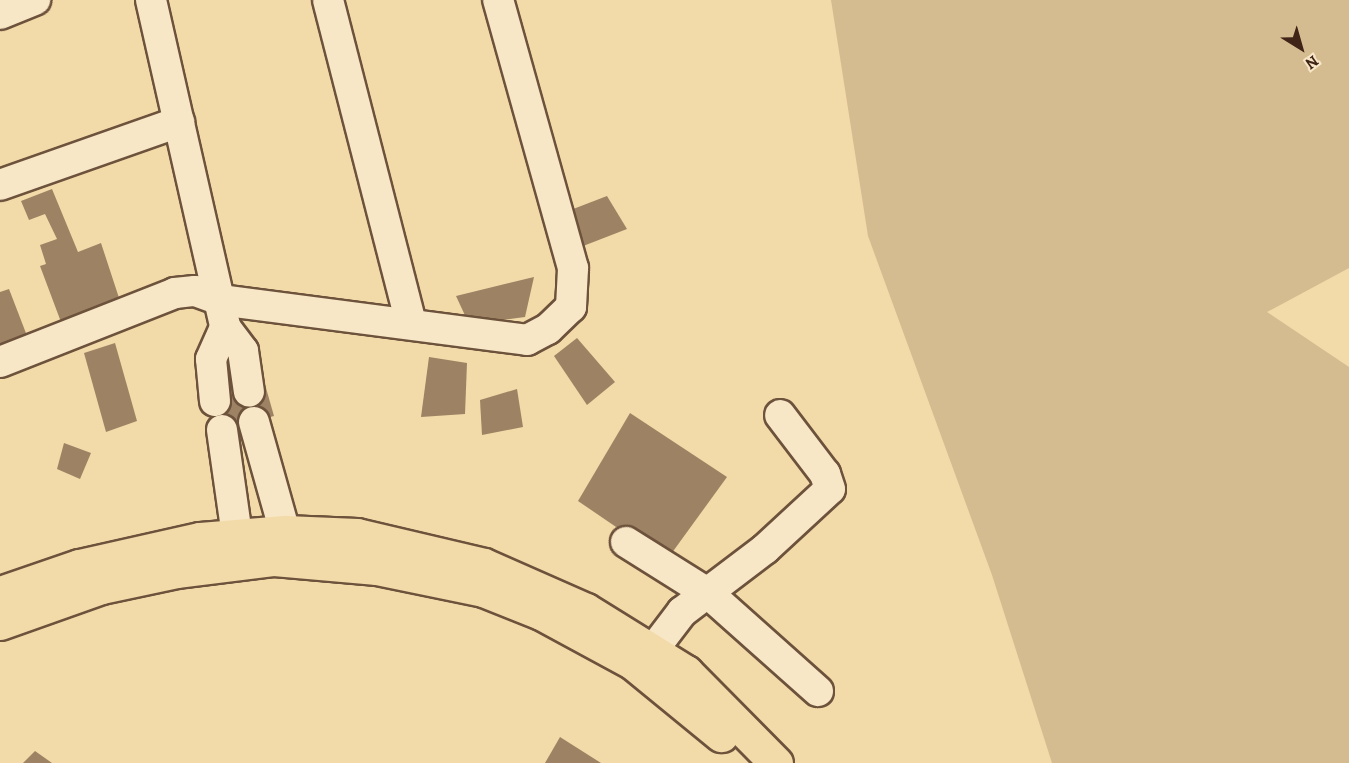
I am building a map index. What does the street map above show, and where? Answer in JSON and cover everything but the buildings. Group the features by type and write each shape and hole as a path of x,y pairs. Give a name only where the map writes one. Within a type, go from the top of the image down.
{"highway":[{"path":"0,593 131,553 237,536 285,532 357,536 484,565 586,610 686,672 776,763"},
{"path":"0,623 101,587 206,566 274,559 376,567 483,590 585,635 676,695 749,763"}],"street":[{"path":"0,14 35,0"},
{"path":"151,0 223,314 243,351 249,392"},
{"path":"328,0 411,324"},
{"path":"0,362 175,293 195,291 223,314 411,324 527,340 548,329 570,307 573,268 498,0"},
{"path":"0,185 179,122"},
{"path":"215,401 211,359 223,314"},
{"path":"653,651 682,612 709,594 830,489 825,474 780,415"},
{"path":"254,422 285,532"},
{"path":"222,430 237,536"},
{"path":"626,542 709,594 818,691"}],"shaded area":[{"path":"831,0 1349,0 1349,268 1267,312 1349,367 1349,763 1052,763 992,575 868,236"}]}
